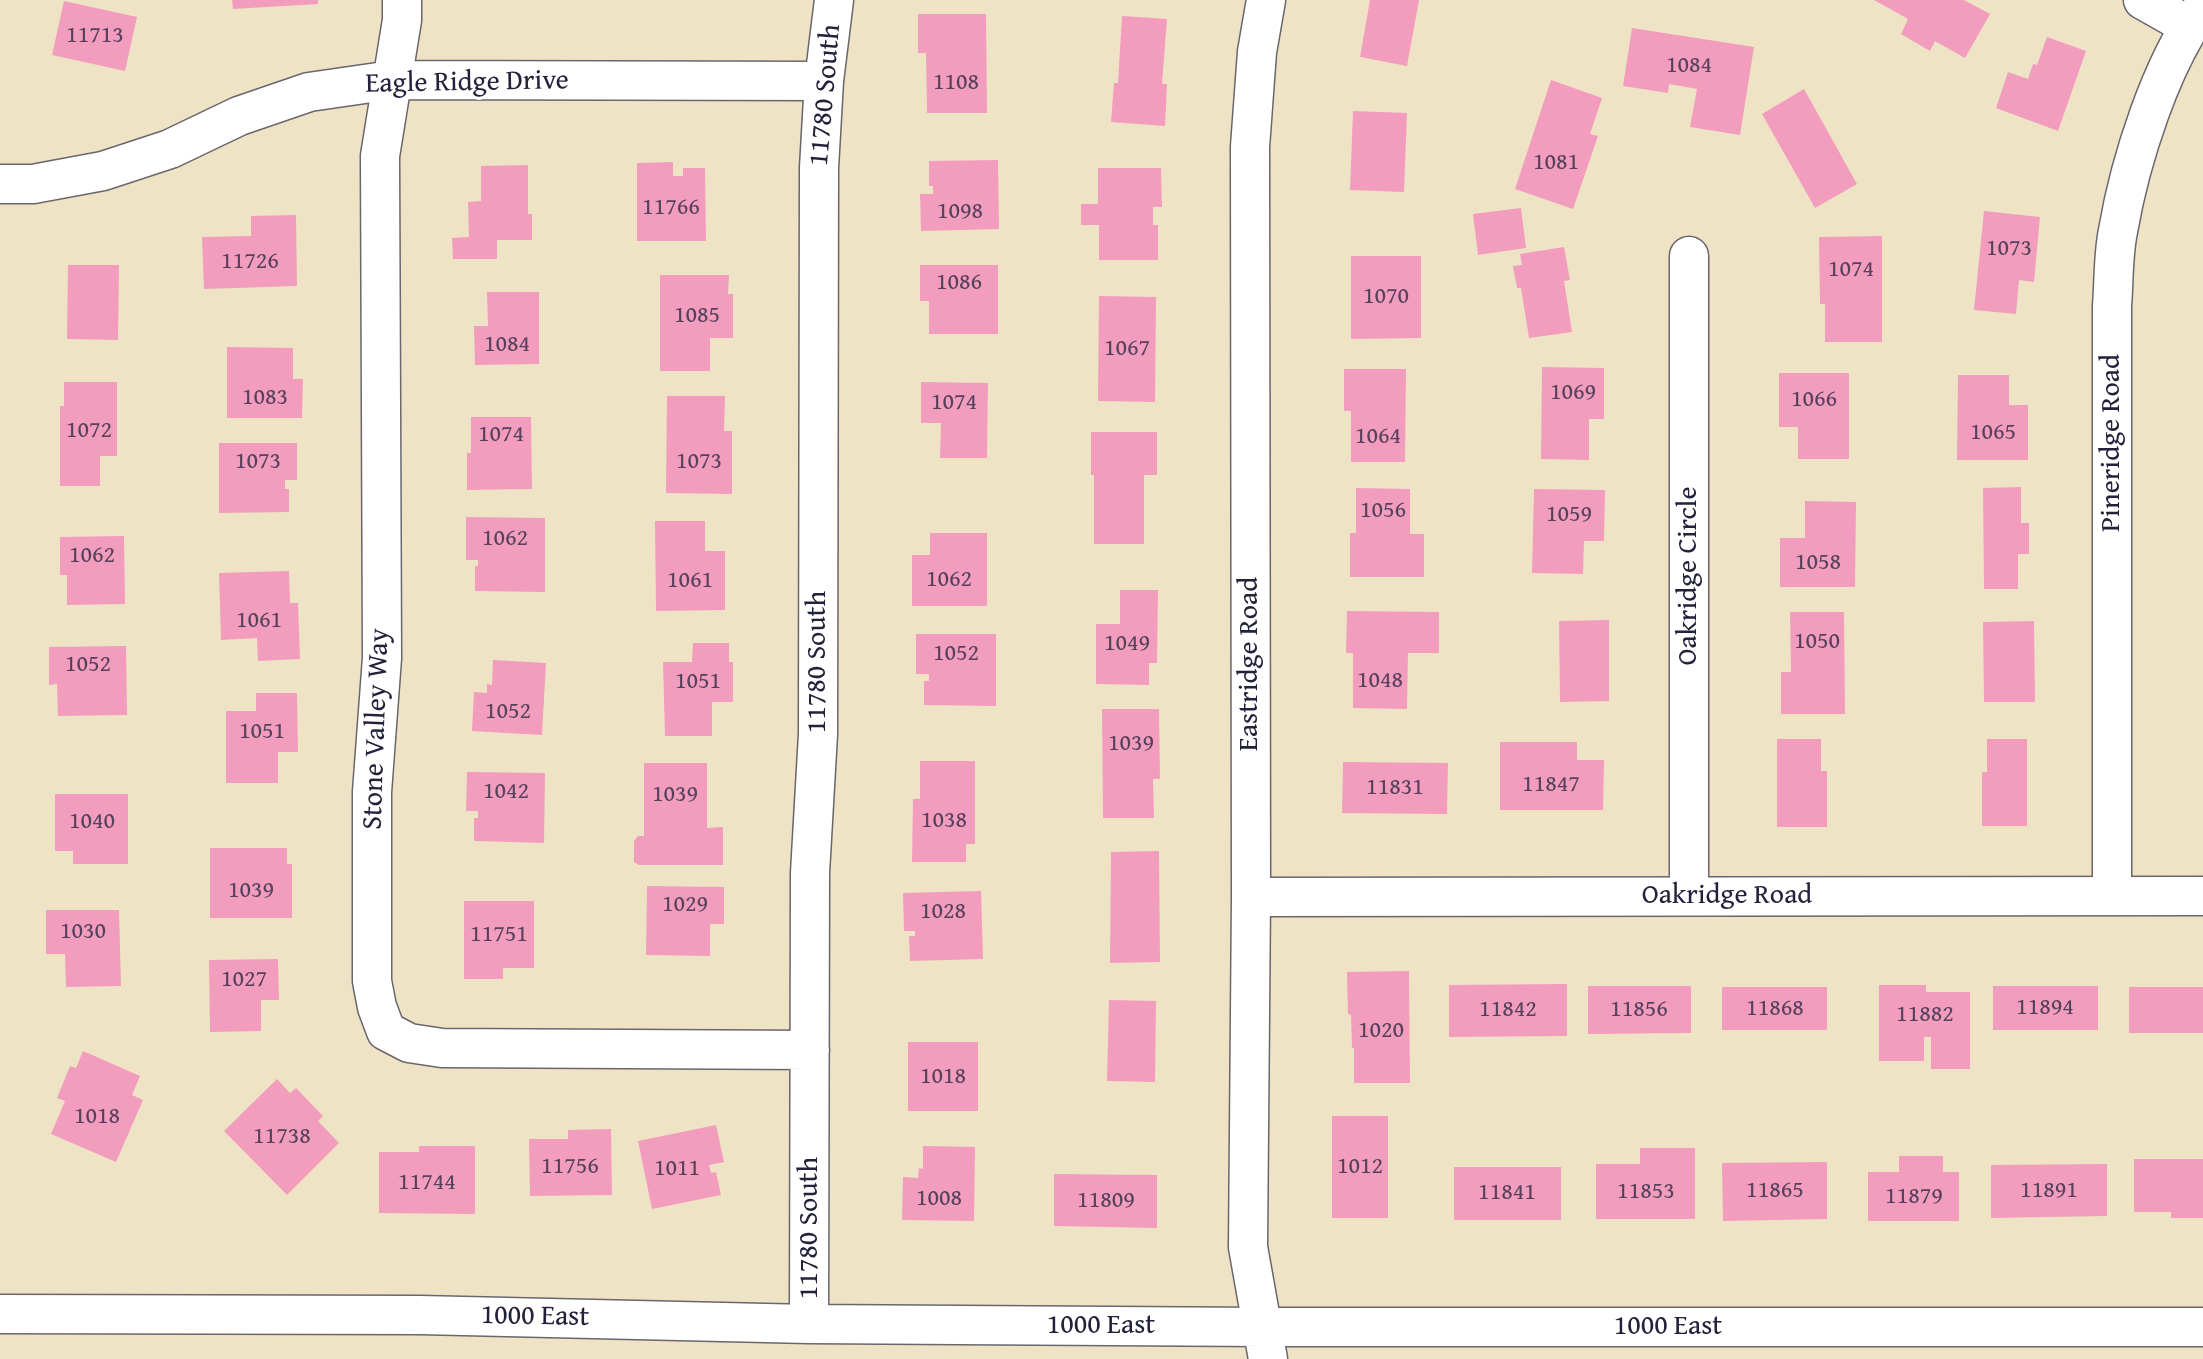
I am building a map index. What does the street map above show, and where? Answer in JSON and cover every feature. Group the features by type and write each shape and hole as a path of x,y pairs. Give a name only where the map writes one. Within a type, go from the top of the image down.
{"street":[{"name":"Stone Valley Way","path":"402,0 402,20 380,156 382,658 372,792 372,981 377,1007 386,1031 409,1043 442,1048 810,1050"},
{"name":"11780 South","path":"809,1324 810,873 818,734 819,168 824,81 834,0"},
{"name":"Eastridge Road","path":"1265,0 1256,52 1250,147 1251,897 1248,1247 1265,1343"},
{"path":"2143,0 2196,16"},
{"name":"Pineridge Road","path":"2112,896 2112,306 2117,233 2133,162 2158,93 2196,16"},
{"name":"Eagle Ridge Drive","path":"0,184 33,184 103,171 170,149 239,116 309,92 392,80 824,81"},
{"name":"Oakridge Circle","path":"1689,256 1689,896"},
{"name":"Oakridge Road","path":"1251,897 2203,896"},
{"name":"1000 East","path":"0,1314 420,1315 809,1324 1265,1343 2203,1327"}],"building":[{"path":"232,0 318,0 318,4 233,9"},
{"path":"1370,0 1419,0 1407,66 1360,57"},
{"path":"1874,0 1964,0 1990,14 1965,58 1935,41 1930,51 1901,34 1908,19"},
{"path":"64,1 137,17 125,71 52,55"},
{"path":"918,14 986,14 987,113 927,113 926,53 918,53"},
{"path":"1122,16 1167,19 1162,84 1167,84 1165,126 1111,122 1114,83 1118,83"},
{"path":"1632,28 1754,47 1740,135 1690,127 1697,89 1669,84 1668,93 1623,86"},
{"path":"2047,37 2086,51 2058,131 1996,108 2008,72 2028,79 2033,64 2037,65"},
{"path":"1551,80 1602,98 1590,134 1598,136 1573,209 1515,189"},
{"path":"1804,89 1857,184 1815,208 1762,114"},
{"path":"1353,111 1407,113 1404,192 1350,190"},
{"path":"998,160 999,229 921,231 920,194 933,194 933,186 929,186 929,161"},
{"path":"673,162 673,176 683,176 683,168 705,168 706,241 637,241 637,163"},
{"path":"528,165 528,214 532,214 532,240 497,240 497,259 453,259 452,238 469,237 468,202 481,201 481,166"},
{"path":"1098,168 1161,168 1162,207 1153,207 1153,225 1158,225 1158,260 1099,260 1099,225 1081,225 1081,204 1098,204"},
{"path":"1521,208 1526,248 1478,255 1473,214"},
{"path":"1984,211 2040,217 2034,282 2019,280 2016,314 1974,310"},
{"path":"296,215 297,286 204,289 202,237 251,236 251,216"},
{"path":"1882,236 1882,342 1825,342 1825,304 1820,304 1819,237"},
{"path":"1564,247 1570,280 1564,281 1572,332 1529,338 1521,288 1517,288 1513,266 1522,265 1520,254"},
{"path":"1351,256 1421,256 1421,338 1351,339"},
{"path":"68,265 119,265 118,340 67,339"},
{"path":"920,265 998,265 998,334 929,334 929,301 920,301"},
{"path":"660,275 729,275 728,294 733,294 733,338 710,338 710,371 660,371"},
{"path":"487,292 539,292 539,364 475,365 474,326 488,326"},
{"path":"1099,296 1156,297 1155,402 1098,401"},
{"path":"227,347 293,348 293,379 303,379 302,418 227,418"},
{"path":"1542,367 1604,368 1604,419 1589,419 1589,460 1541,459"},
{"path":"1344,369 1406,369 1405,462 1351,462 1351,411 1344,411"},
{"path":"1779,373 1849,373 1849,459 1798,459 1798,427 1779,427"},
{"path":"1958,375 2009,375 2009,405 2028,405 2028,460 1957,460"},
{"path":"64,382 117,382 117,456 100,456 100,486 60,486 60,406 64,406"},
{"path":"921,382 988,383 987,458 940,458 941,423 921,423"},
{"path":"667,396 725,396 724,431 732,431 732,494 666,493"},
{"path":"471,417 531,417 532,489 467,490"},
{"path":"1091,432 1157,432 1157,475 1144,475 1144,544 1094,544"},
{"path":"219,443 297,443 297,480 285,480 285,489 289,489 289,512 219,513"},
{"path":"2021,487 2021,523 2029,523 2029,554 2018,554 2018,589 1984,589 1983,488"},
{"path":"1356,488 1410,489 1410,534 1424,534 1424,577 1350,577 1350,533 1356,533"},
{"path":"1534,489 1605,490 1604,541 1584,541 1583,574 1532,573"},
{"path":"1805,501 1856,502 1855,587 1780,587 1780,538 1805,538"},
{"path":"466,517 545,518 545,592 475,591 475,566 478,566 478,560 466,560"},
{"path":"655,521 705,521 705,551 725,551 725,610 656,611"},
{"path":"930,533 987,533 987,606 912,606 912,555 930,555"},
{"path":"124,536 125,604 67,605 67,575 60,575 60,537"},
{"path":"289,571 290,603 298,603 300,659 258,661 257,638 221,640 219,573"},
{"path":"1120,590 1158,590 1157,663 1149,663 1149,685 1096,684 1096,624 1120,624"},
{"path":"1347,611 1439,612 1439,653 1408,653 1407,709 1353,708 1353,653 1346,653"},
{"path":"1790,612 1844,612 1845,714 1781,714 1781,672 1791,672"},
{"path":"1609,620 1609,701 1560,702 1559,621"},
{"path":"2034,621 2035,702 1984,702 1983,622"},
{"path":"916,634 996,634 996,706 924,705 924,681 929,681 929,674 916,674"},
{"path":"693,643 729,643 729,662 733,662 733,702 712,702 712,736 665,736 663,662 692,662"},
{"path":"126,646 127,715 58,716 57,684 49,685 49,647"},
{"path":"493,660 546,663 542,735 472,731 474,692 487,693 487,684 492,685"},
{"path":"256,693 297,693 298,752 278,752 278,783 226,783 226,711 256,711"},
{"path":"1102,709 1159,709 1160,779 1153,779 1154,818 1103,818"},
{"path":"1777,739 1821,739 1821,771 1827,771 1827,827 1777,827"},
{"path":"1987,739 2027,739 2027,826 1982,826 1982,772 1987,772"},
{"path":"1500,742 1577,742 1577,760 1604,760 1603,810 1500,810"},
{"path":"920,761 975,761 975,844 966,844 966,862 912,862 913,799 920,799"},
{"path":"1343,762 1448,763 1447,814 1342,813"},
{"path":"644,763 707,763 707,828 723,827 723,865 639,865 634,862 634,841 638,836 644,836"},
{"path":"467,772 545,773 544,843 474,841 474,818 478,818 478,811 466,811"},
{"path":"55,794 128,794 128,864 73,864 73,851 55,851"},
{"path":"210,848 287,848 287,864 292,864 292,918 210,918"},
{"path":"1159,851 1160,962 1110,963 1111,852"},
{"path":"647,886 724,887 724,924 710,924 710,956 646,955"},
{"path":"981,891 983,959 910,961 909,936 915,936 915,931 904,931 903,893"},
{"path":"464,901 534,901 534,968 503,968 503,979 464,979"},
{"path":"46,910 119,910 121,986 66,987 65,954 46,954"},
{"path":"278,959 279,1000 261,1000 261,1031 210,1032 209,960"},
{"path":"1409,971 1410,1083 1354,1083 1354,1048 1351,1015 1348,1014 1347,972"},
{"path":"1567,984 1567,1036 1449,1037 1449,985"},
{"path":"1879,985 1926,985 1926,992 1970,992 1970,1069 1931,1069 1931,1037 1924,1037 1924,1061 1879,1061"},
{"path":"1588,986 1691,986 1691,1033 1588,1034"},
{"path":"1993,986 2098,986 2098,1030 1993,1030"},
{"path":"1722,987 1827,987 1827,1030 1722,1030"},
{"path":"2129,987 2203,987 2203,1033 2129,1033"},
{"path":"1109,1000 1156,1001 1155,1082 1107,1081"},
{"path":"908,1042 978,1042 978,1111 908,1111"},
{"path":"83,1051 140,1076 132,1095 143,1100 116,1162 51,1134 65,1101 57,1098 70,1066 76,1068"},
{"path":"277,1079 290,1093 296,1088 323,1116 318,1121 339,1143 287,1195 224,1131"},
{"path":"1332,1116 1388,1116 1388,1218 1332,1218"},
{"path":"716,1125 724,1162 709,1165 711,1173 716,1172 721,1195 652,1209 638,1141"},
{"path":"611,1129 612,1195 530,1196 529,1139 568,1139 568,1130"},
{"path":"419,1146 475,1146 475,1214 379,1213 379,1152 419,1152"},
{"path":"923,1146 975,1147 974,1221 902,1220 903,1177 918,1178 919,1168 923,1169"},
{"path":"1640,1148 1695,1148 1695,1219 1596,1219 1596,1164 1640,1164"},
{"path":"1899,1156 1943,1156 1943,1172 1959,1172 1959,1221 1868,1221 1868,1172 1899,1172"},
{"path":"2134,1159 2203,1159 2203,1218 2171,1218 2171,1212 2134,1212"},
{"path":"1827,1162 1827,1219 1723,1221 1722,1163"},
{"path":"2107,1164 2107,1216 1991,1218 1991,1165"},
{"path":"1454,1167 1561,1167 1561,1220 1454,1220"},
{"path":"1054,1174 1157,1175 1157,1228 1054,1226"}]}
